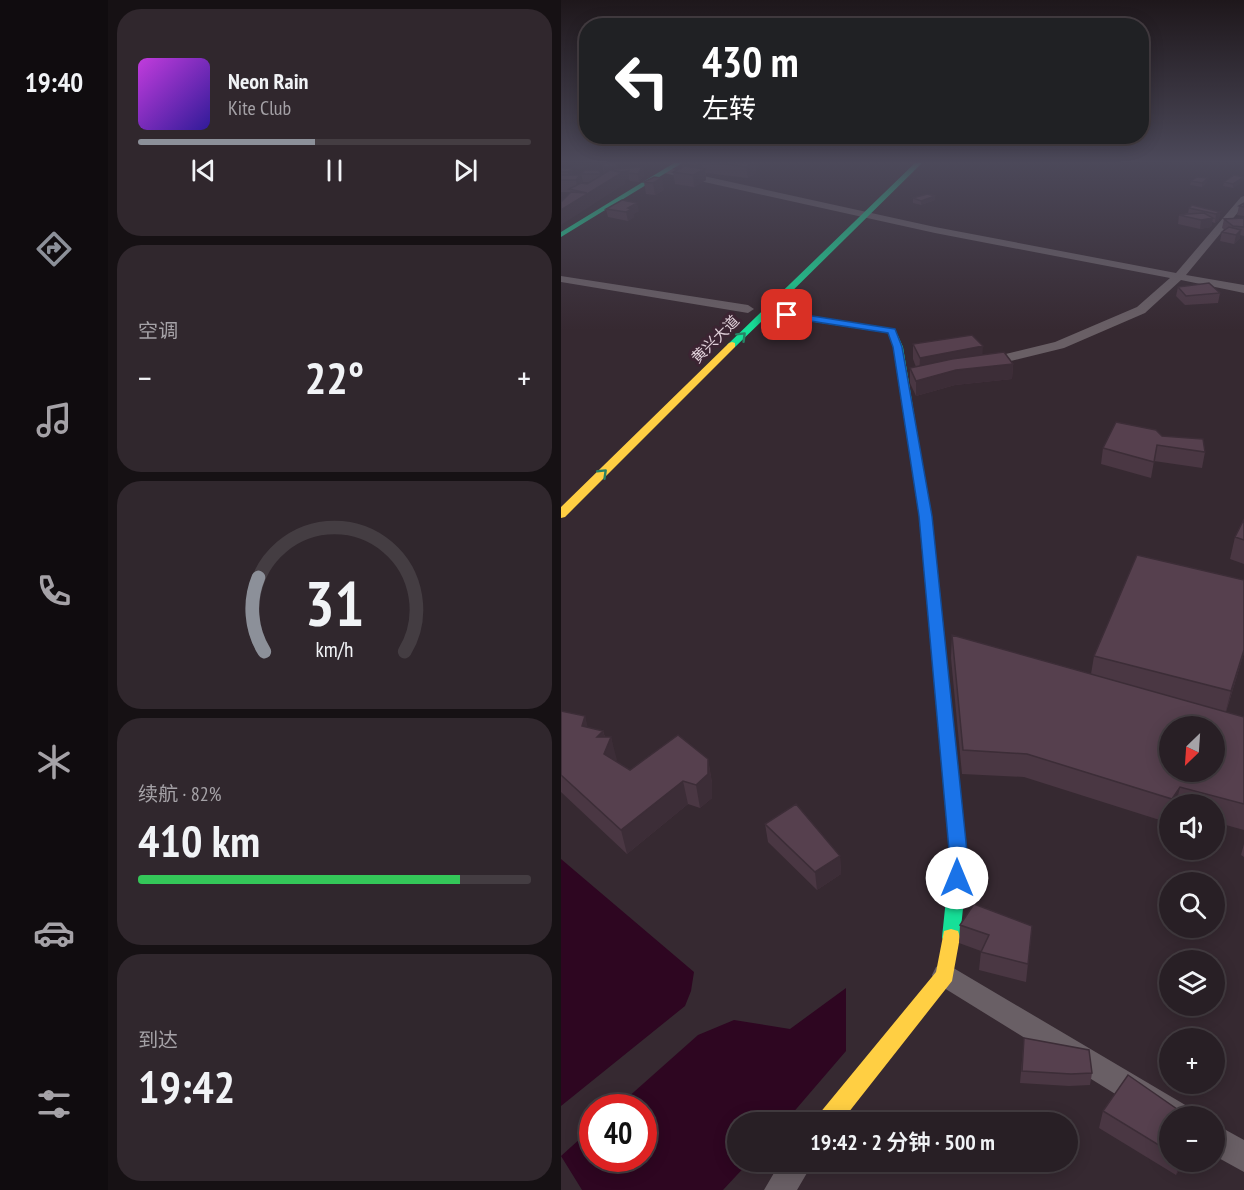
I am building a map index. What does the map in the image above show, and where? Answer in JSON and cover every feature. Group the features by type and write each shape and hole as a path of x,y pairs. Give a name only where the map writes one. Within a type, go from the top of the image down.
{"main road":[{"path":"561,235 588,219"},
{"path":"838,222 842,219"},
{"name":"黄兴大道","path":"561,514 766,312 867,219"},
{"path":"819,241 831,239 836,245"},
{"name":"黄兴大道","path":"732,324 751,305"},
{"path":"766,312 892,331 898,347 908,381 925,516 959,861 955,912 945,975 835,1112"}],"street":[{"path":"883,219 1244,289"},
{"path":"970,366 1059,345 1141,310 1179,276 1228,219"},
{"path":"561,279 751,305"},
{"path":"945,975 1161,1106"},
{"path":"1225,1145 1244,1157"},
{"path":"779,1190 791,1172"}],"shaded area":[{"path":"561,859 694,972 691,991 685,1006 561,1106"},
{"path":"846,988 846,1051 794,1112 727,1112 727,1172 740,1172 723,1190 582,1190 561,1156 579,1140 579,1172 657,1172 657,1094 632,1094 698,1035 734,1020 790,1029"}],"building":[{"path":"1224,219 1244,219 1244,227 1233,226"},
{"path":"1229,227 1241,230 1236,235 1222,232"},
{"path":"1209,283 1220,293 1186,296 1178,287"},
{"path":"972,335 983,346 920,358 913,344"},
{"path":"1004,352 1013,364 956,370 916,381 910,368 952,359"},
{"path":"1116,422 1156,430 1162,436 1203,439 1205,452 1157,445 1154,462 1103,448"},
{"path":"1244,519 1244,540 1235,537"},
{"path":"1137,555 1244,580 1244,650 1231,691 1094,656"},
{"path":"952,635 1244,717 1244,804 1225,799 1225,794 1206,794 1180,787 1175,794 1159,795 1027,754 963,750"},
{"path":"561,711 585,716 582,726 603,731 597,737 611,737 604,754 630,770 678,735 708,759 708,774 696,785 683,781 621,830 561,775"},
{"path":"796,804 840,856 815,872 765,824"},
{"path":"974,904 1032,926 1028,964 981,952 989,935 960,925"},
{"path":"1024,1038 1089,1050 1092,1073 1022,1071"},
{"path":"1128,1075 1173,1106 1159,1106 1159,1145 1103,1111"}],"traffic: fast":[{"path":"561,235 588,219"},
{"path":"732,345 863,219"},
{"path":"766,312 892,331 898,347 925,516 959,861 951,937"}],"traffic: slow":[{"path":"561,514 732,345"},
{"path":"835,1112 945,975 951,937"}],"route":[{"path":"787,315 892,331 898,347 925,516 946,750 959,861 957,878"}]}
